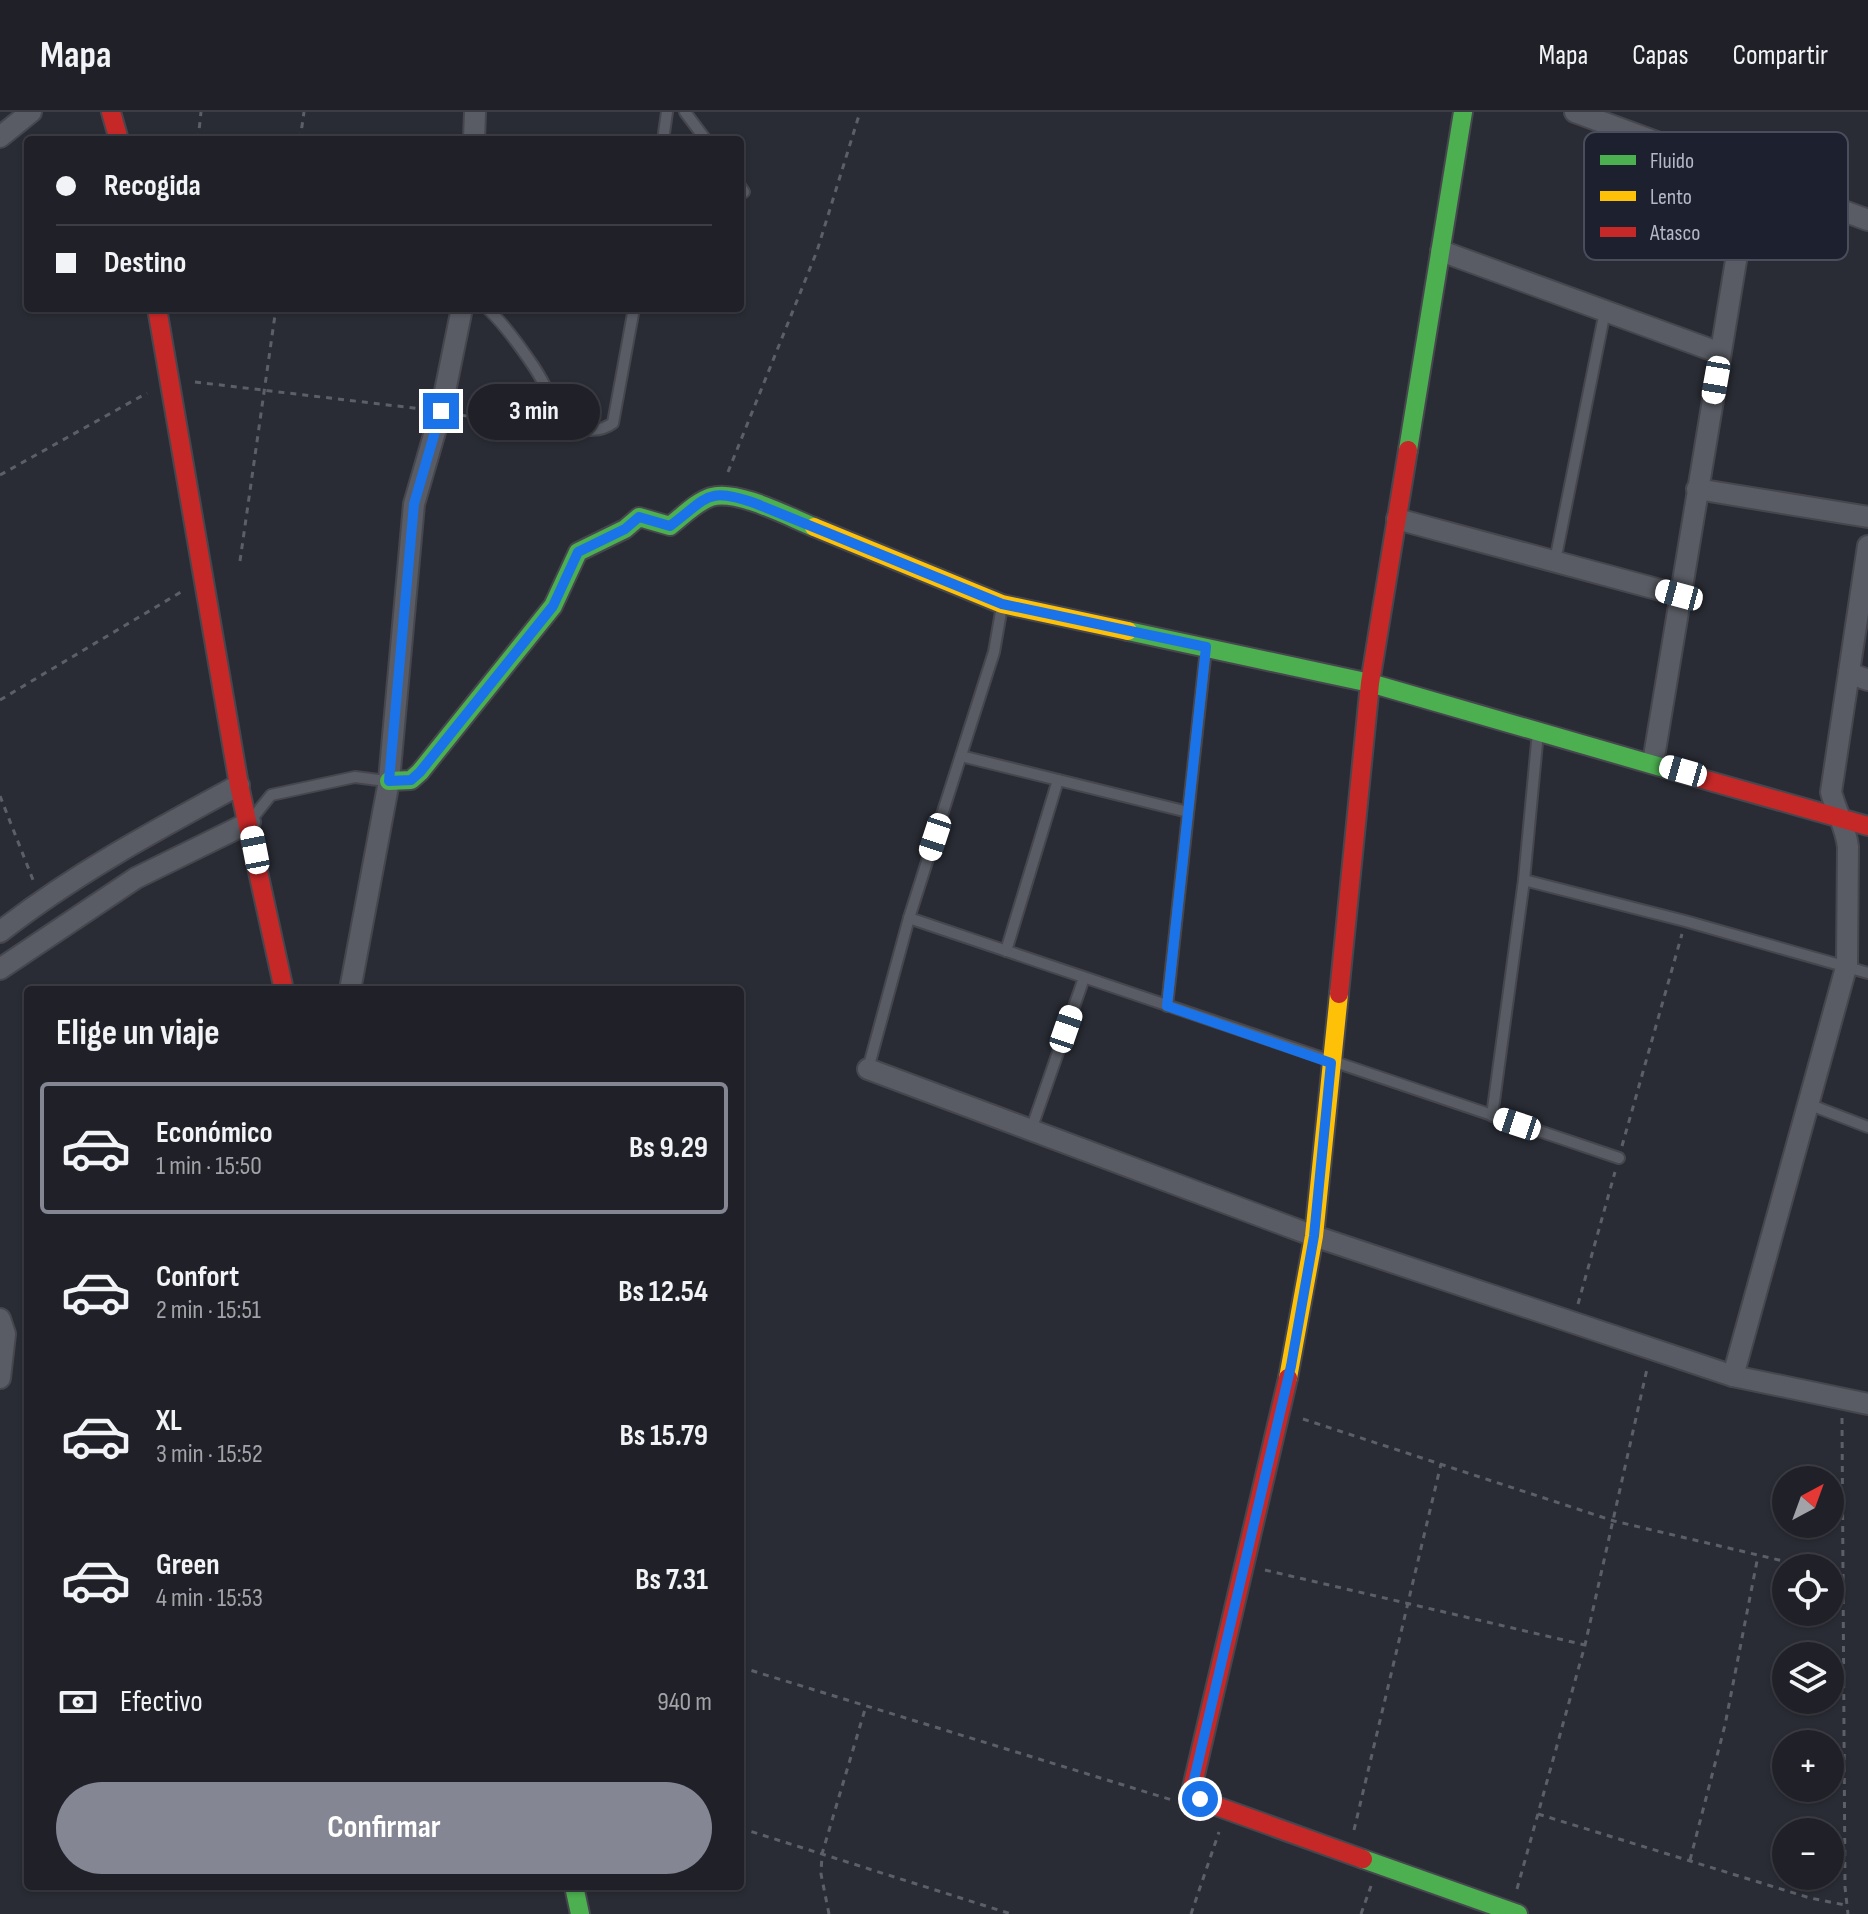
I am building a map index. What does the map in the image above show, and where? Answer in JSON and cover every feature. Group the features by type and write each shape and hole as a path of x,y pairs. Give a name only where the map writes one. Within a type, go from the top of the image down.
{"street":[{"path":"0,137 31,112"},
{"path":"111,112 118,136"},
{"path":"474,136 475,112"},
{"path":"1463,112 1370,683 1314,1236 1281,1411 1192,1788 1200,1799 1227,1810 1515,1913"},
{"path":"1575,112 1630,132"},
{"path":"1848,213 1868,220"},
{"path":"1441,251 1720,353"},
{"path":"1653,763 1736,260"},
{"path":"158,312 239,785 250,822 283,986"},
{"path":"351,986 389,781 414,504 441,411 461,312"},
{"path":"1697,489 1868,517"},
{"path":"389,781 411,780 420,772 553,606 578,552 625,529 639,517 670,526 704,497 720,492 757,504 1002,604 1370,683 1836,814 1868,826"},
{"path":"1397,519 1679,595"},
{"path":"1733,1376 1847,964 1848,847 1846,829 1836,814 1831,792 1858,677 1868,546"},
{"path":"0,932 41,900 130,844 239,785"},
{"path":"0,969 136,878 250,822"},
{"path":"868,1069 1314,1236 1573,1323 1733,1376 1868,1404"},
{"path":"0,1319 5,1334 0,1378"},
{"path":"575,1890 580,1914"}],"lane":[{"path":"664,136 667,112"},
{"path":"685,112 703,136"},
{"path":"1555,561 1605,311"},
{"path":"490,312 534,367 562,413 575,427 590,430 606,429 613,423 633,312"},
{"path":"868,1069 909,918 994,652 1002,604"},
{"path":"1167,1006 1206,647"},
{"path":"1492,1116 1524,880 1538,730"},
{"path":"961,756 1188,812"},
{"path":"250,822 271,795 355,777 389,781"},
{"path":"1006,951 1058,780"},
{"path":"1524,880 1847,964 1868,973"},
{"path":"909,918 1619,1158"},
{"path":"1031,1130 1084,978"},
{"path":"1808,1104 1868,1127"}],"path":[{"path":"198,136 201,112"},
{"path":"301,136 304,112"},
{"path":"720,492 817,251 860,112"},
{"path":"240,561 275,312"},
{"path":"0,475 171,379 441,411 533,429"},
{"path":"0,700 205,578"},
{"path":"0,796 41,900"},
{"path":"1573,1323 1685,921"},
{"path":"1515,1913 1538,1814 1585,1645 1651,1349"},
{"path":"1840,1554 1842,1398"},
{"path":"1281,1411 1614,1521 1772,1558"},
{"path":"1349,1853 1441,1464"},
{"path":"1690,1860 1725,1725 1758,1555"},
{"path":"1245,1565 1585,1645"},
{"path":"1841,1626 1848,1914"},
{"path":"744,1668 1168,1799 1180,1799 1195,1793"},
{"path":"829,1914 821,1874 822,1854 866,1706"},
{"path":"1191,1914 1227,1810"},
{"path":"1538,1814 1810,1898 1847,1905"},
{"path":"744,1829 1011,1914"},
{"path":"1361,1914 1379,1864"}],"traffic: fast":[{"path":"1408,450 1463,112"},
{"path":"389,781 411,780 420,772 553,606 578,552 625,529 639,517 670,526 711,497 748,500 814,527"},
{"path":"1128,631 1370,683 1699,778"},
{"path":"1363,1859 1518,1914"},
{"path":"575,1890 580,1914"}],"traffic: slow":[{"path":"814,527 1002,604 1128,631"},
{"path":"1288,1378 1314,1236 1339,994"}],"traffic: jam":[{"path":"111,112 118,136"},
{"path":"158,312 239,785 283,986"},
{"path":"1339,994 1370,683 1408,450"},
{"path":"1699,778 1868,826"},
{"path":"1288,1378 1192,1788 1205,1802 1363,1859"}],"route":[{"path":"441,411 414,504 389,781 411,780 420,772 553,606 578,552 625,529 639,517 670,526 697,501 720,492 757,504 1002,604 1206,647 1167,1006 1331,1063 1314,1236 1291,1366 1192,1788 1200,1799"}]}
